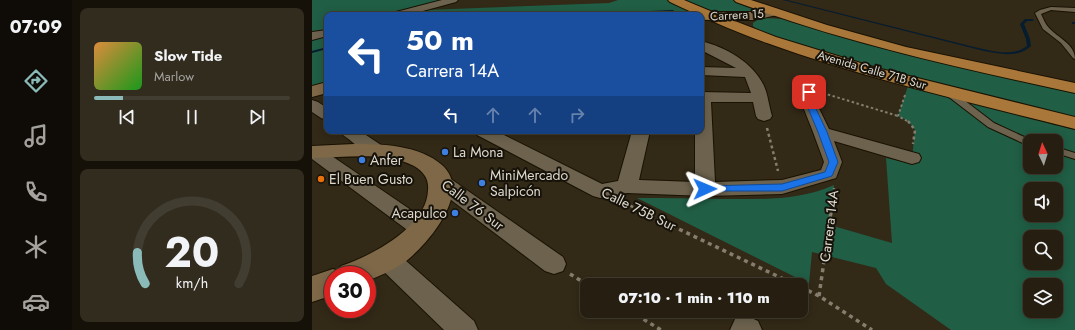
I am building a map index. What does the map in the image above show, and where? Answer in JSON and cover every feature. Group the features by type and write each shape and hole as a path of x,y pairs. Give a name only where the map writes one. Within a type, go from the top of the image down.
{"highway":[{"name":"Avenida Calle 71B Sur","path":"674,0 698,12"},
{"name":"Avenida Calle 71B Sur","path":"740,0 813,26 894,48 1075,88"},
{"name":"Avenida Calle 71B Sur","path":"706,16 814,54 910,82 1075,123"}],"street":[{"path":"407,12 453,0"},
{"name":"Carrera 15","path":"706,16 753,16 773,12"},
{"path":"312,36 324,33"},
{"path":"704,46 730,59 748,73 756,84 764,116"},
{"path":"704,71 748,73"},
{"path":"312,92 324,89"},
{"path":"600,190 627,186 705,189 782,187 829,174 834,162 805,94 809,92"},
{"path":"704,97 760,98"},
{"path":"312,105 324,113"},
{"path":"822,132 912,158"},
{"name":"Calle 76 Sur","path":"353,134 378,151 410,157 424,162 431,168 440,182 554,264"},
{"name":"Calle 75B Sur","path":"489,134 600,190"},
{"path":"627,186 636,134"},
{"path":"703,134 705,189"},
{"path":"313,152 378,151"},
{"path":"313,152 422,229"},
{"path":"371,266 387,259 411,241 422,229 438,204 442,192 440,182"},
{"path":"387,259 464,330"},
{"path":"312,289 324,285"}],"lane":[{"path":"1075,10 1051,9 1042,10 1038,14 1045,28 1075,50"},
{"path":"1063,42 1075,57"},
{"path":"946,91 991,125 1023,140"},
{"path":"1063,152 1075,156"}],"path":[{"path":"898,116 910,82"},
{"path":"809,92 816,91 898,116 908,121 915,130 912,158"},
{"path":"764,116 782,187"},
{"name":"Carrera 14A","path":"819,296 834,195 834,162"},
{"name":"Calle 75B Sur","path":"600,190 782,278"},
{"path":"808,290 872,330"},
{"path":"641,318 661,330"}],"green space":[{"path":"312,0 450,0 400,12 324,12 324,31 312,33"},
{"path":"618,0 668,0 691,12 418,12 426,10 609,3"},
{"path":"683,0 733,0 758,9 748,13 711,13"},
{"path":"766,18 783,19 848,38 1075,93 1075,119 922,81 790,43 768,35 753,26 753,23 757,20"},
{"path":"324,36 324,85 312,88 312,39"},
{"path":"908,86 1075,130 1075,330 951,330 886,284 876,268 812,252 809,284 808,278 797,278 637,198 779,198 807,194 834,185 830,225 892,243 886,158 909,163 912,158 915,130 908,121 898,116"}],"waterway":[{"path":"784,0 970,47 1009,53 1024,50 1029,46 1022,24 1026,20 1032,20"},
{"path":"651,12 673,11"},
{"path":"312,52 324,49"}],"place":[{"name":"La Mona","path":"445,152"},
{"name":"Anfer","path":"362,160"},
{"name":"El Buen Gusto","path":"321,179"},
{"name":"MiniMercado Salpicón","path":"482,183"},
{"name":"Acapulco","path":"455,213"}],"route":[{"path":"705,189 782,187 796,185 829,174 834,162 805,94 809,92"}]}
